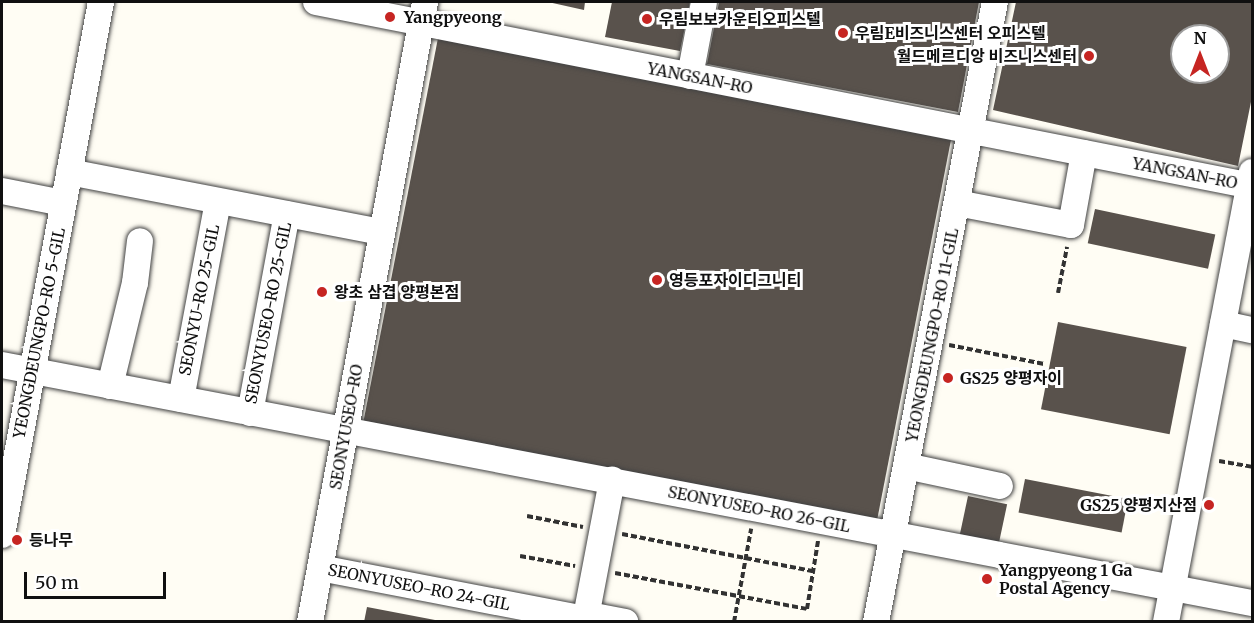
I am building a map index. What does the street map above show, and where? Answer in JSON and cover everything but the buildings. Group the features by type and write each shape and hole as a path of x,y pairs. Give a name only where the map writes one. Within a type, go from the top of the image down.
{"street":[{"name":"YEONGDEUNGPO-RO 5-GIL","path":"2,535 101,2"},
{"name":"YANGSAN-RO","path":"316,2 423,11 690,76 1084,153 1252,181"},
{"path":"690,76 704,2"},
{"name":"YEONGDEUNGPO-RO 11-GIL","path":"876,621 995,2"},
{"name":"SEONYUSEO-RO","path":"310,621 423,11"},
{"path":"957,203 1071,225 1084,153"},
{"path":"69,172 382,232"},
{"path":"1166,621 1252,181"},
{"path":"2,190 63,202"},
{"name":"SEONYU-RO 25-GIL","path":"181,399 218,201"},
{"name":"SEONYUSEO-RO 25-GIL","path":"250,412 287,214"},
{"path":"110,386 135,284 140,241"},
{"path":"1223,324 1252,330"},
{"name":"SEONYU-RO 25-GIL","path":"2,365 345,431"},
{"name":"SEONYUSEO-RO 26-GIL","path":"345,431 1172,588"},
{"path":"906,466 1000,486"},
{"path":"586,620 612,480"},
{"name":"SEONYUSEO-RO 24-GIL","path":"320,568 586,620 594,616 625,621"},
{"path":"1172,588 1252,603"}],"path":[{"path":"1058,293 1071,225"},
{"path":"930,342 1044,364"},
{"path":"1198,457 1252,467"},
{"path":"734,621 755,508"},
{"path":"528,516 813,571"},
{"path":"520,556 807,609 821,520"}],"place":[{"name":"Yangpyeong","path":"390,17"},
{"name":"우림보보카운티오피스텔","path":"647,19"},
{"name":"우림E비즈니스센터 오피스텔","path":"843,33"},
{"name":"월드메르디앙 비즈니스센터","path":"1089,56"},
{"name":"영등포자이디그니티","path":"657,280"},
{"name":"왕초 삼겹 양평본점","path":"322,292"},
{"name":"GS25 양평자이","path":"948,378"},
{"name":"GS25 양평지산점","path":"1209,505"},
{"name":"등나무","path":"17,540"},
{"name":"Yangpyeong 1 Ga Postal Agency","path":"987,579"}]}
